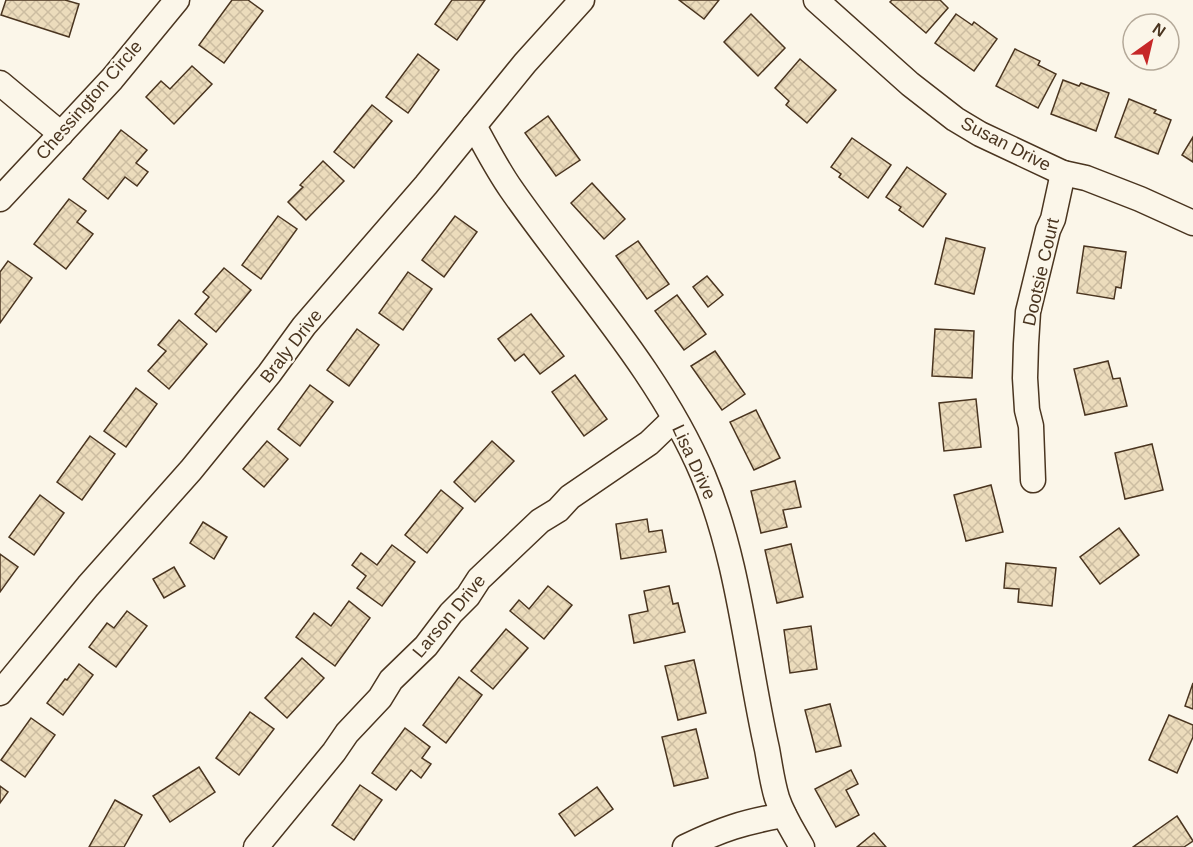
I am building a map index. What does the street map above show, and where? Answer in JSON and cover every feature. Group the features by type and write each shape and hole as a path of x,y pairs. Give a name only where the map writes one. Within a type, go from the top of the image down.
{"street":[{"name":"Chessington Circle","path":"0,199 112,79 177,0"},
{"name":"Braly Drive","path":"0,693 88,586 191,470 304,326 347,279 525,63 582,0"},
{"name":"Susan Drive","path":"816,0 910,84 955,119 980,134 1063,172 1086,178 1140,199 1193,223"},
{"path":"0,83 61,134"},
{"name":"Lisa Drive","path":"474,126 509,187 639,362 674,418 704,475 722,529 777,798 801,847"},
{"name":"Dootsie Court","path":"1033,480 1031,426 1025,378 1029,312 1063,172"},
{"name":"Larson Drive","path":"256,847 355,725 380,698 392,680 426,646 436,630 468,596 479,579 540,520 558,510 570,497 649,444 674,418"},
{"path":"685,847 744,822 784,815"}],"building":[{"path":"6,0 65,0 79,4 69,37 1,15"},
{"path":"232,0 248,0 263,11 224,63 199,45"},
{"path":"452,0 485,0 457,40 435,24"},
{"path":"679,0 719,0 704,19"},
{"path":"892,0 940,0 948,8 926,33 890,2"},
{"path":"751,14 785,48 758,76 724,42"},
{"path":"956,14 972,25 974,22 997,39 974,71 935,43"},
{"path":"1015,49 1040,61 1038,65 1056,74 1038,108 996,86"},
{"path":"418,54 439,70 408,113 386,97"},
{"path":"800,59 836,90 807,123 786,105 789,101 775,88"},
{"path":"192,66 212,84 174,124 146,97 161,81 170,89"},
{"path":"1063,80 1079,86 1081,83 1109,93 1096,131 1051,114"},
{"path":"1129,99 1156,110 1154,113 1171,120 1158,154 1115,137"},
{"path":"372,105 392,121 354,168 334,152"},
{"path":"548,116 580,160 556,176 525,133"},
{"path":"121,130 147,150 136,163 148,172 137,186 125,177 108,199 83,179"},
{"path":"1193,137 1193,162 1182,155"},
{"path":"852,138 891,165 868,198 839,177 841,174 831,167"},
{"path":"323,161 344,181 306,220 288,202 303,187 300,185"},
{"path":"907,167 946,194 923,227 899,210 901,207 886,197"},
{"path":"592,183 625,219 604,239 571,203"},
{"path":"69,199 86,211 77,222 93,234 66,269 34,244"},
{"path":"278,216 297,229 261,279 242,265"},
{"path":"455,216 477,232 444,277 422,260"},
{"path":"946,238 985,248 974,294 935,284"},
{"path":"638,241 669,284 647,299 616,256"},
{"path":"1084,246 1126,252 1121,288 1116,287 1114,299 1077,293"},
{"path":"8,261 32,278 0,323 0,272"},
{"path":"224,268 251,290 216,332 195,314 209,297 203,292"},
{"path":"408,272 432,289 403,330 379,313"},
{"path":"707,276 723,295 708,307 693,287"},
{"path":"677,295 706,334 684,350 655,311"},
{"path":"531,314 564,356 540,374 524,354 515,361 498,339"},
{"path":"179,320 207,344 169,389 148,371 166,351 158,345"},
{"path":"357,329 379,345 349,386 327,370"},
{"path":"935,329 974,331 972,378 932,376"},
{"path":"715,351 745,394 722,410 691,366"},
{"path":"1108,361 1113,379 1120,378 1127,406 1085,415 1074,369"},
{"path":"575,375 607,419 584,436 552,392"},
{"path":"310,385 333,402 300,446 278,429"},
{"path":"136,388 157,404 126,447 104,431"},
{"path":"976,399 981,447 944,451 939,403"},
{"path":"756,410 780,458 754,470 730,422"},
{"path":"90,436 115,454 82,500 57,482"},
{"path":"267,441 288,459 264,487 243,469"},
{"path":"492,441 514,461 475,502 454,482"},
{"path":"1152,444 1163,490 1125,499 1115,453"},
{"path":"795,481 801,507 783,510 787,527 761,533 751,491"},
{"path":"991,485 1003,532 966,541 954,495"},
{"path":"441,490 463,508 427,553 405,535"},
{"path":"40,495 64,513 34,555 9,537"},
{"path":"647,519 649,532 662,530 666,552 621,559 616,524"},
{"path":"203,522 227,537 214,559 190,543"},
{"path":"1119,528 1139,555 1100,584 1080,557"},
{"path":"791,544 803,597 777,603 765,550"},
{"path":"392,545 415,562 382,606 357,588 366,576 352,565 361,553 377,565"},
{"path":"0,554 18,567 0,592"},
{"path":"1006,563 1056,568 1052,606 1018,602 1019,589 1004,588"},
{"path":"174,567 185,586 164,598 153,579"},
{"path":"548,586 572,605 544,639 510,611 519,600 529,609"},
{"path":"669,586 673,604 678,603 685,632 634,643 629,615 648,611 644,591"},
{"path":"349,601 370,618 335,666 296,637 314,613 331,626"},
{"path":"127,611 147,626 116,667 89,647 107,623 114,628"},
{"path":"811,626 817,669 790,673 784,630"},
{"path":"506,629 528,648 493,689 471,671"},
{"path":"302,658 324,678 287,718 265,698"},
{"path":"694,660 706,713 678,720 665,666"},
{"path":"79,664 93,675 63,715 47,703"},
{"path":"459,677 482,695 446,743 423,725"},
{"path":"1193,683 1193,709 1185,706"},
{"path":"830,704 841,746 816,752 805,710"},
{"path":"250,712 274,729 239,775 216,758"},
{"path":"1169,715 1193,725 1193,737 1177,773 1149,760"},
{"path":"31,718 55,735 25,777 1,760"},
{"path":"405,728 430,747 422,758 431,764 421,778 411,770 396,790 372,773"},
{"path":"696,729 708,778 674,786 662,737"},
{"path":"199,767 215,792 170,822 153,796"},
{"path":"851,770 858,784 846,790 859,815 836,827 815,789"},
{"path":"360,785 382,800 354,840 332,825"},
{"path":"0,786 8,792 0,803"},
{"path":"597,787 613,809 575,836 559,814"},
{"path":"115,800 142,815 124,847 89,847"},
{"path":"1177,816 1193,841 1184,847 1133,847"},
{"path":"874,833 886,847 857,847"}]}
